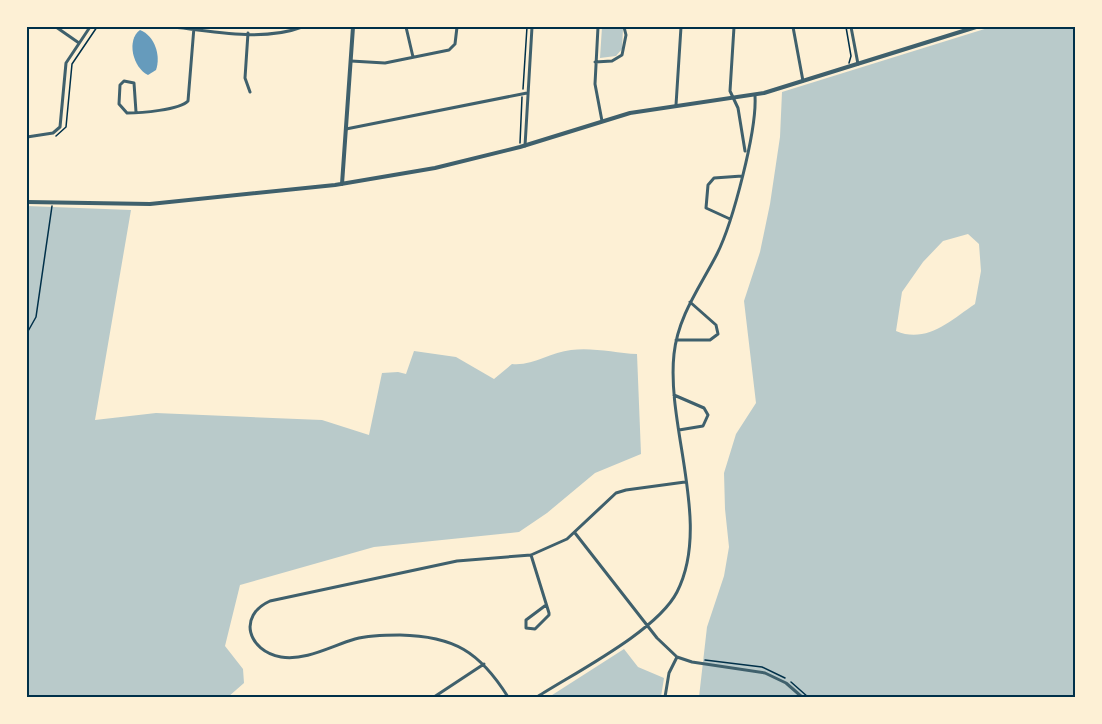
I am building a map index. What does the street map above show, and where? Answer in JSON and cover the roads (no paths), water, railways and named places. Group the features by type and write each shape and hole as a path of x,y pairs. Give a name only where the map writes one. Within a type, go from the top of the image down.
{"street":[{"path":"56,27 79,43"},
{"path":"27,137 53,133 60,127 66,65 90,27"},
{"path":"173,27 277,34 302,27"},
{"path":"342,184 353,27"},
{"path":"406,27 413,57"},
{"path":"351,61 382,64 452,48 457,27"},
{"path":"522,147 530,27"},
{"path":"598,27 595,90 602,121"},
{"path":"595,63 612,61 622,55 626,35 624,27"},
{"path":"676,105 681,27"},
{"path":"734,27 730,75 732,98 738,108 745,159"},
{"path":"793,27 803,82"},
{"path":"849,27 858,64"},
{"path":"953,27 955,34"},
{"path":"27,201 138,205 342,184 459,164 640,110 755,96 976,27"},
{"path":"136,112 134,83 124,81 120,85 120,106 127,113 136,112 182,106 187,103 194,28"},
{"path":"248,33 245,78 250,92"},
{"path":"346,129 525,93"},
{"path":"537,697 648,626 671,603 687,568 691,534 674,395 673,367 676,340 690,302 721,246 730,219 742,176 755,96"},
{"path":"730,219 706,208 708,185 714,178 742,176"},
{"path":"676,340 710,340 718,334 716,325 690,302"},
{"path":"674,395 704,408 708,415 703,426 679,430"},
{"path":"508,697 484,664 449,641 420,635 369,636 301,657 276,656 264,651 252,638 252,616 256,608 270,601 411,570 457,561 531,555 554,546 575,533 600,506 616,493 626,489 685,482"},
{"path":"575,533 648,626 677,657 692,662 765,673 786,683 802,697"},
{"path":"531,555 546,605 549,615 535,629 527,629 526,620 546,605"},
{"path":"665,697 669,673 677,657"},
{"path":"434,697 484,664"}],"water":[{"path":"140,30 150,37 156,47 158,59 156,70 148,75 138,66 133,54 133,40"}]}
